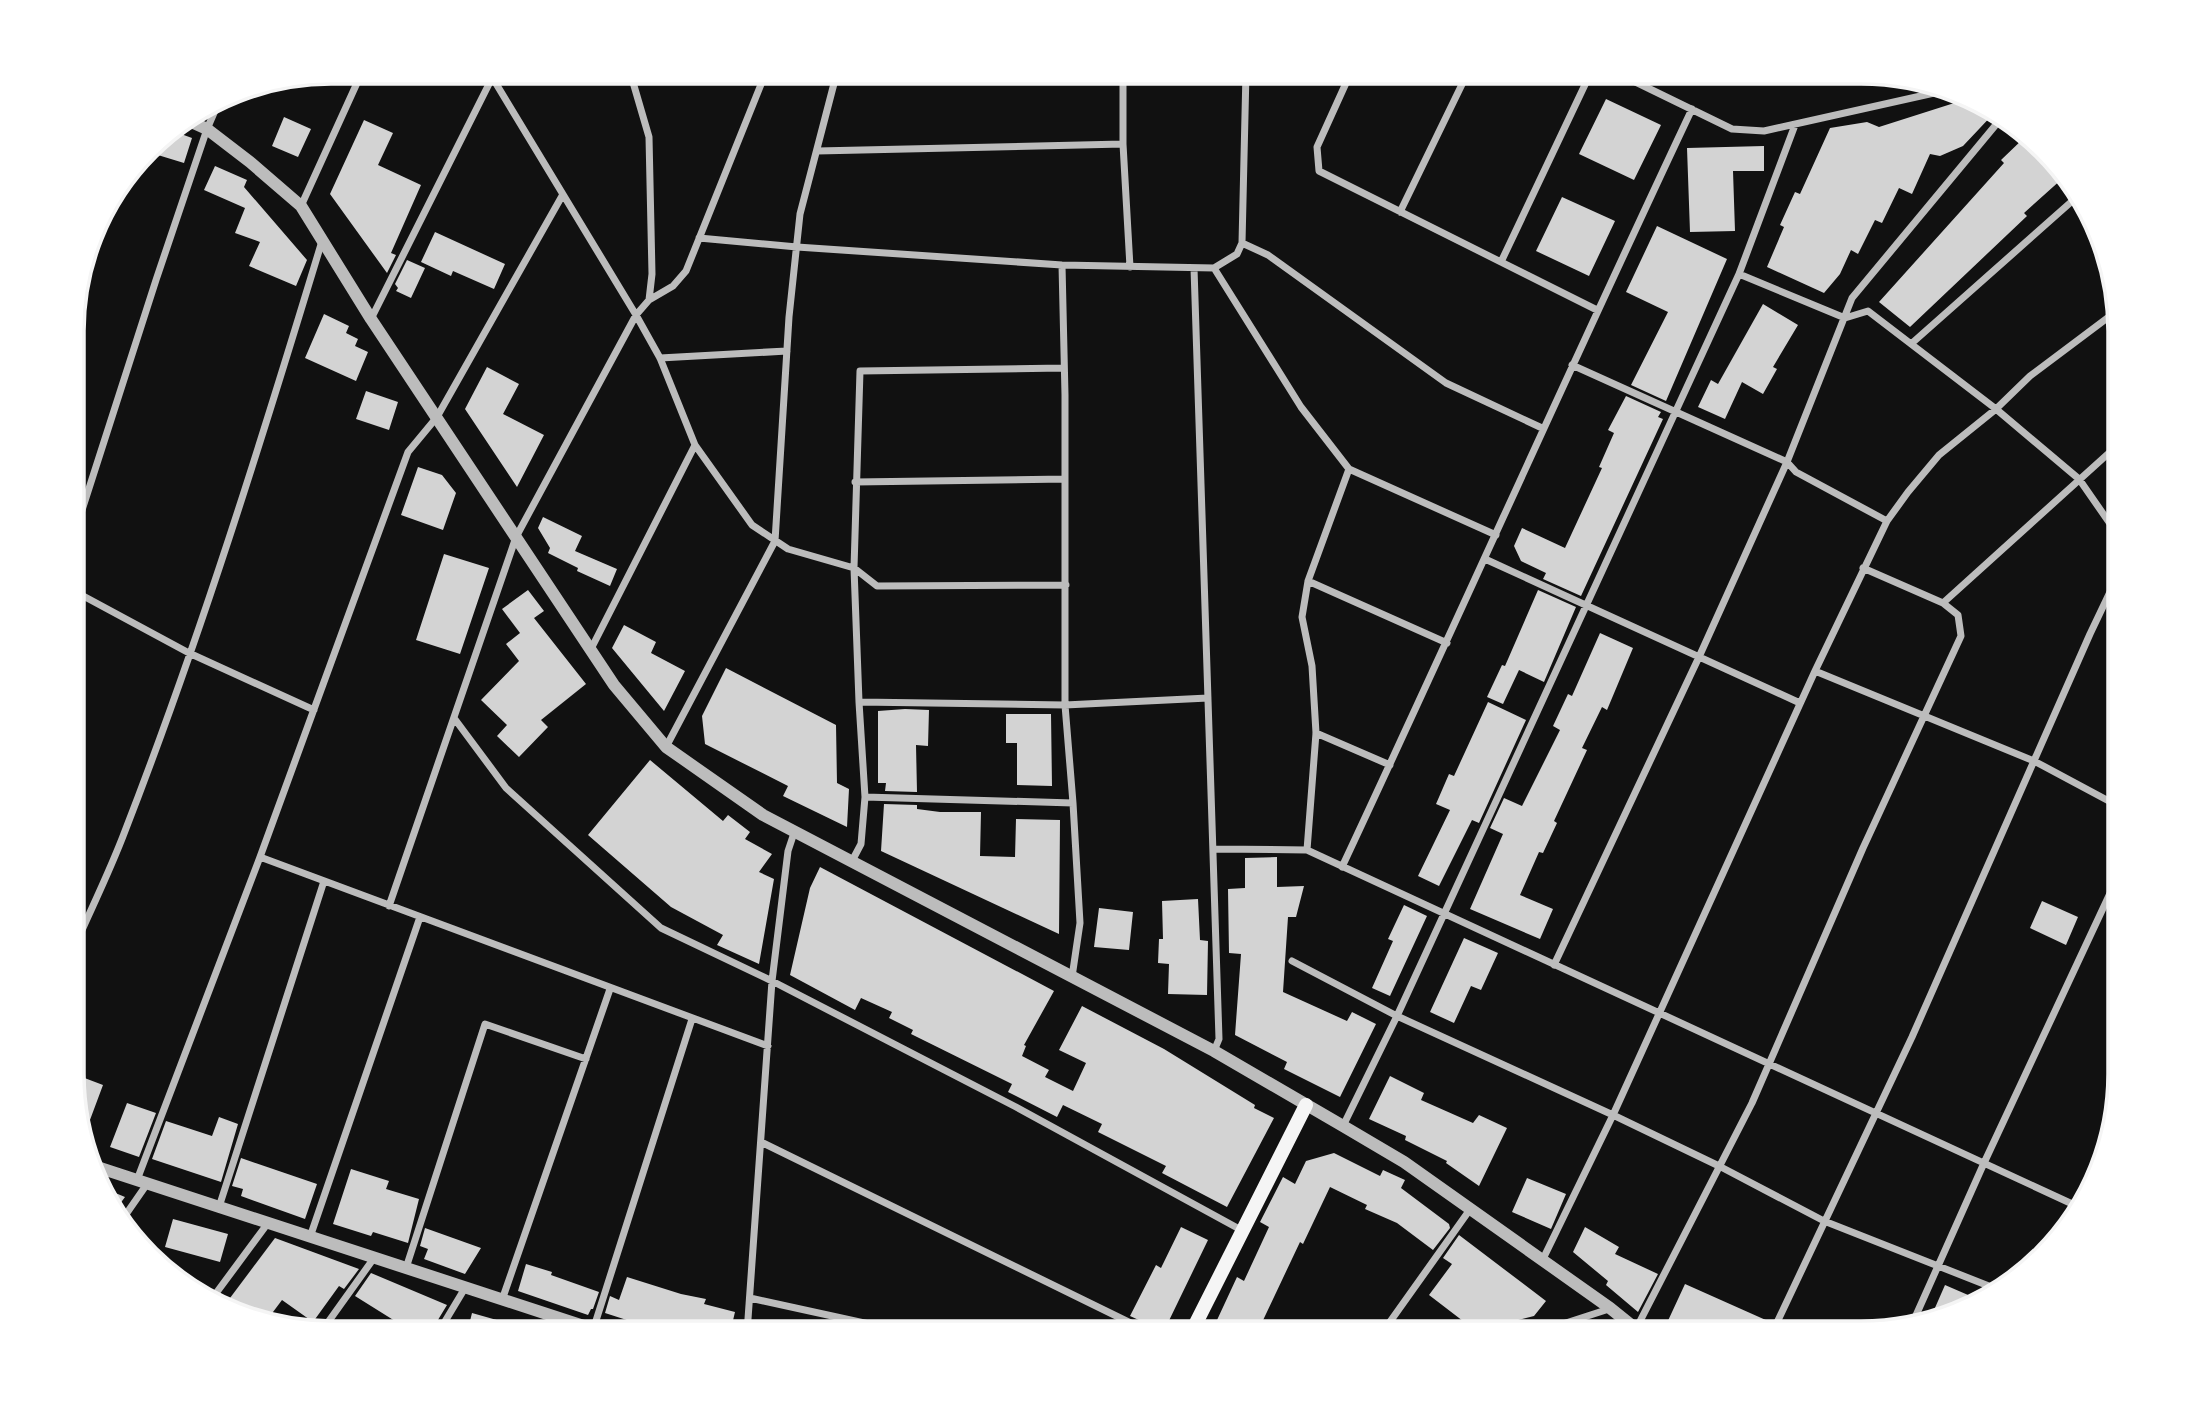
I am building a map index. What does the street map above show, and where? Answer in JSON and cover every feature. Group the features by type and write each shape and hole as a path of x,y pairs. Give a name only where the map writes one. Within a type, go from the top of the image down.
{"main road":[{"path":"1197,1320 1306,1105"}],"street":[{"path":"1123,84 1123,144 1130,267"},
{"path":"699,238 1062,265 1214,268 1237,254 1242,243 1246,84"},
{"path":"1345,84 1317,147 1320,172 1597,310"},
{"path":"1400,212 1462,84"},
{"path":"1501,262 1585,84"},
{"path":"1640,84 1732,129 1764,131 1931,94"},
{"path":"302,206 356,85"},
{"path":"371,319 487,85"},
{"path":"498,85 562,196 636,314 660,358 695,445 752,525 788,549 854,568 877,586 1066,585"},
{"path":"634,85 649,137 652,274 649,300"},
{"path":"389,906 516,537 636,314 649,300 673,286 686,271 761,85"},
{"path":"667,747 775,541 787,351 800,214 834,85"},
{"path":"1342,867 1447,643 1542,428 1692,109"},
{"path":"84,503 213,114"},
{"path":"197,124 207,129 250,162 302,206 371,319 614,685 667,747 763,815 1214,1051 1404,1162 1625,1320"},
{"path":"1343,1126 1397,1016 1740,274 1795,125"},
{"path":"1554,965 1699,657 1787,462 1852,298 1996,125"},
{"path":"817,151 1123,144"},
{"path":"126,1212 142,1182 408,452 437,416 562,196"},
{"path":"1911,344 2071,202"},
{"path":"84,925 124,833 189,653 266,427 322,240"},
{"path":"1242,243 1268,255 1446,383 1542,428"},
{"path":"1062,265 1065,705 1080,923 1072,977"},
{"path":"1194,268 1219,1040 1214,1051"},
{"path":"1214,268 1301,407 1349,469 1496,535"},
{"path":"1740,274 1845,318 1868,311 1996,409 2078,479 2107,520"},
{"path":"1542,1261 1613,1115 1800,703 1887,522 1939,455 1996,409 2030,376 2107,318"},
{"path":"660,358 787,351"},
{"path":"1572,365 1787,462 1796,472 1887,522"},
{"path":"852,861 861,844 865,797 854,568 860,371 1063,368"},
{"path":"591,649 695,445"},
{"path":"1943,603 2107,454"},
{"path":"1307,850 1316,733 1312,666 1302,617 1308,581 1349,469"},
{"path":"855,482 1065,479"},
{"path":"1485,559 1800,703"},
{"path":"1643,1320 1752,1102 1863,848 1961,636 1958,615 1943,603 1863,568"},
{"path":"1308,581 1447,643"},
{"path":"84,596 189,653 314,710"},
{"path":"1778,1320 1876,1113 2107,599"},
{"path":"1815,671 2034,761 2108,800"},
{"path":"859,702 1065,705 1208,698"},
{"path":"454,718 506,789 661,928 772,981 1016,1107 1243,1231"},
{"path":"1316,733 1390,765"},
{"path":"865,797 1073,803"},
{"path":"748,1321 772,981 788,851 795,830"},
{"path":"1214,849 1307,850 2070,1204"},
{"path":"260,857 768,1046"},
{"path":"219,1207 324,881"},
{"path":"1917,1315 2108,898"},
{"path":"310,1237 420,917"},
{"path":"1292,961 1397,1016 1613,1115 1824,1221 1988,1285"},
{"path":"502,1300 610,989"},
{"path":"602,1321 692,1019"},
{"path":"406,1268 485,1024 586,1059"},
{"path":"761,1142 1126,1320"},
{"path":"104,1169 567,1321"},
{"path":"1391,1320 1471,1209"},
{"path":"217,1292 268,1223"},
{"path":"329,1321 374,1258"},
{"path":"446,1321 466,1288"},
{"path":"750,1298 854,1321"},
{"path":"1573,1320 1610,1308"}],"building":[{"path":"1606,99 1661,125 1634,180 1579,154"},
{"path":"1955,103 1988,120 1963,146 1940,156 1930,154 1912,194 1899,188 1882,223 1875,220 1858,254 1851,250 1840,274 1824,293 1767,267 1784,227 1780,225 1795,192 1800,194 1830,128 1867,122 1879,127"},
{"path":"284,117 311,129 298,157 272,146"},
{"path":"364,120 393,133 378,165 421,185 391,253 396,255 387,273 330,194"},
{"path":"182,134 192,138 184,163 157,155"},
{"path":"2020,142 2058,182 2024,213 2027,216 1910,327 1879,302 2004,163 2001,160"},
{"path":"1764,146 1764,171 1733,171 1735,231 1690,232 1687,148"},
{"path":"215,166 247,180 244,187 307,260 296,286 249,266 260,242 235,233 245,208 204,190"},
{"path":"1562,197 1615,221 1589,276 1536,251"},
{"path":"1657,226 1727,259 1666,401 1631,385 1668,312 1626,292"},
{"path":"435,232 505,264 494,289 453,271 451,276 421,262"},
{"path":"407,260 425,268 411,298 396,291 398,288 395,284"},
{"path":"1763,304 1798,325 1773,367 1777,369 1763,394 1742,382 1725,419 1698,407 1711,380 1718,384"},
{"path":"324,314 349,326 346,333 358,339 355,346 368,352 356,381 305,358"},
{"path":"487,367 519,384 503,414 544,435 517,487 465,409"},
{"path":"366,391 398,402 389,430 356,419"},
{"path":"1626,396 1661,412 1658,417 1663,419 1581,596 1543,579 1546,573 1521,561 1514,546 1522,528 1565,548 1602,468 1599,467 1614,433 1608,430"},
{"path":"418,467 442,475 456,493 443,530 401,515"},
{"path":"543,517 582,536 575,551 617,569 610,586 577,571 578,568 548,553 550,548 538,528"},
{"path":"444,554 489,568 460,654 416,640"},
{"path":"528,590 544,611 534,618 586,684 541,720 548,727 519,757 497,736 507,725 481,700 519,661 506,644 520,633 502,609"},
{"path":"1538,590 1576,607 1544,682 1519,670 1503,704 1487,697 1502,665 1505,666"},
{"path":"624,625 656,642 651,653 685,671 664,711 612,648"},
{"path":"1600,633 1633,648 1607,710 1602,707 1582,748 1587,750 1554,821 1557,823 1543,853 1539,852 1520,895 1553,909 1540,939 1470,909 1503,834 1490,828 1504,798 1522,806 1560,730 1553,726 1568,694 1572,696"},
{"path":"726,668 836,725 837,783 849,789 847,827 783,796 788,786 705,744 702,716"},
{"path":"1488,702 1526,720 1479,823 1472,820 1439,886 1418,876 1450,810 1436,804 1449,774 1454,776"},
{"path":"929,710 928,746 916,745 917,792 885,791 886,783 878,783 878,711"},
{"path":"1006,714 1051,714 1052,786 1017,785 1017,743 1006,743"},
{"path":"650,760 723,821 728,815 750,832 745,839 772,854 759,872 774,879 759,964 717,945 723,935 671,907 588,835"},
{"path":"884,804 917,805 917,809 940,812 981,812 980,856 1015,857 1016,819 1060,820 1059,934 881,851"},
{"path":"1277,857 1277,887 1304,886 1296,917 1288,917 1283,992 1347,1021 1352,1012 1376,1024 1340,1097 1284,1069 1287,1062 1235,1035 1241,954 1229,953 1228,889 1245,888 1245,858"},
{"path":"820,867 1054,991 1024,1045 1026,1046 1022,1056 1049,1070 1045,1077 1073,1091 1086,1063 1059,1050 1082,1006 1164,1049 1255,1105 1254,1108 1274,1118 1227,1207 1162,1173 1166,1166 1098,1132 1102,1124 1063,1105 1057,1117 1008,1092 1012,1084 911,1034 913,1030 889,1018 892,1012 861,998 855,1010 790,975 810,888"},
{"path":"1198,899 1200,940 1208,941 1207,995 1168,994 1169,964 1158,963 1159,939 1163,939 1162,901"},
{"path":"2042,901 2078,917 2066,945 2030,928"},
{"path":"1404,905 1427,916 1390,996 1372,988 1393,941 1388,939"},
{"path":"1099,908 1133,912 1129,950 1094,947"},
{"path":"1464,938 1498,953 1481,990 1471,986 1454,1023 1430,1012"},
{"path":"1390,1076 1424,1093 1421,1100 1473,1123 1479,1115 1507,1128 1479,1186 1446,1163 1447,1161 1405,1140 1406,1136 1369,1119"},
{"path":"84,1078 103,1085 89,1122"},
{"path":"127,1103 156,1113 139,1157 110,1147"},
{"path":"219,1117 238,1124 221,1182 152,1159 166,1121 212,1136"},
{"path":"1334,1153 1380,1176 1383,1170 1405,1180 1401,1188 1449,1224 1450,1228 1433,1250 1397,1223 1365,1209 1367,1205 1330,1187 1303,1244 1300,1242 1263,1320 1217,1320 1237,1277 1244,1281 1269,1227 1260,1222 1283,1177 1295,1184 1306,1161"},
{"path":"241,1158 317,1184 305,1219 241,1196 243,1189 232,1186"},
{"path":"351,1169 389,1181 386,1189 419,1199 408,1243 373,1232 371,1236 333,1224"},
{"path":"1527,1178 1566,1194 1551,1229 1512,1212"},
{"path":"115,1193 125,1197 121,1203"},
{"path":"173,1219 228,1234 220,1262 165,1247"},
{"path":"1181,1227 1208,1240 1169,1320 1140,1320 1130,1316 1156,1265 1161,1268"},
{"path":"1585,1227 1619,1247 1615,1254 1658,1274 1638,1312 1606,1285 1608,1281 1573,1252"},
{"path":"425,1228 481,1248 465,1274 424,1259 428,1249 420,1246"},
{"path":"1459,1235 1546,1301 1534,1316 1518,1320 1462,1320 1429,1295 1452,1264 1443,1258"},
{"path":"275,1238 359,1269 344,1289 339,1286 314,1320 310,1320 282,1300 272,1314 230,1299"},
{"path":"526,1264 599,1292 593,1309 588,1315 518,1291"},
{"path":"371,1273 447,1305 437,1321 395,1321 355,1296"},
{"path":"627,1277 706,1299 704,1304 735,1312 733,1321 629,1321 605,1313 610,1296 619,1300"},
{"path":"1685,1284 1766,1320 1668,1320"},
{"path":"1945,1285 1969,1295 1955,1302 1934,1310"},
{"path":"472,1313 500,1321 470,1321"}]}
